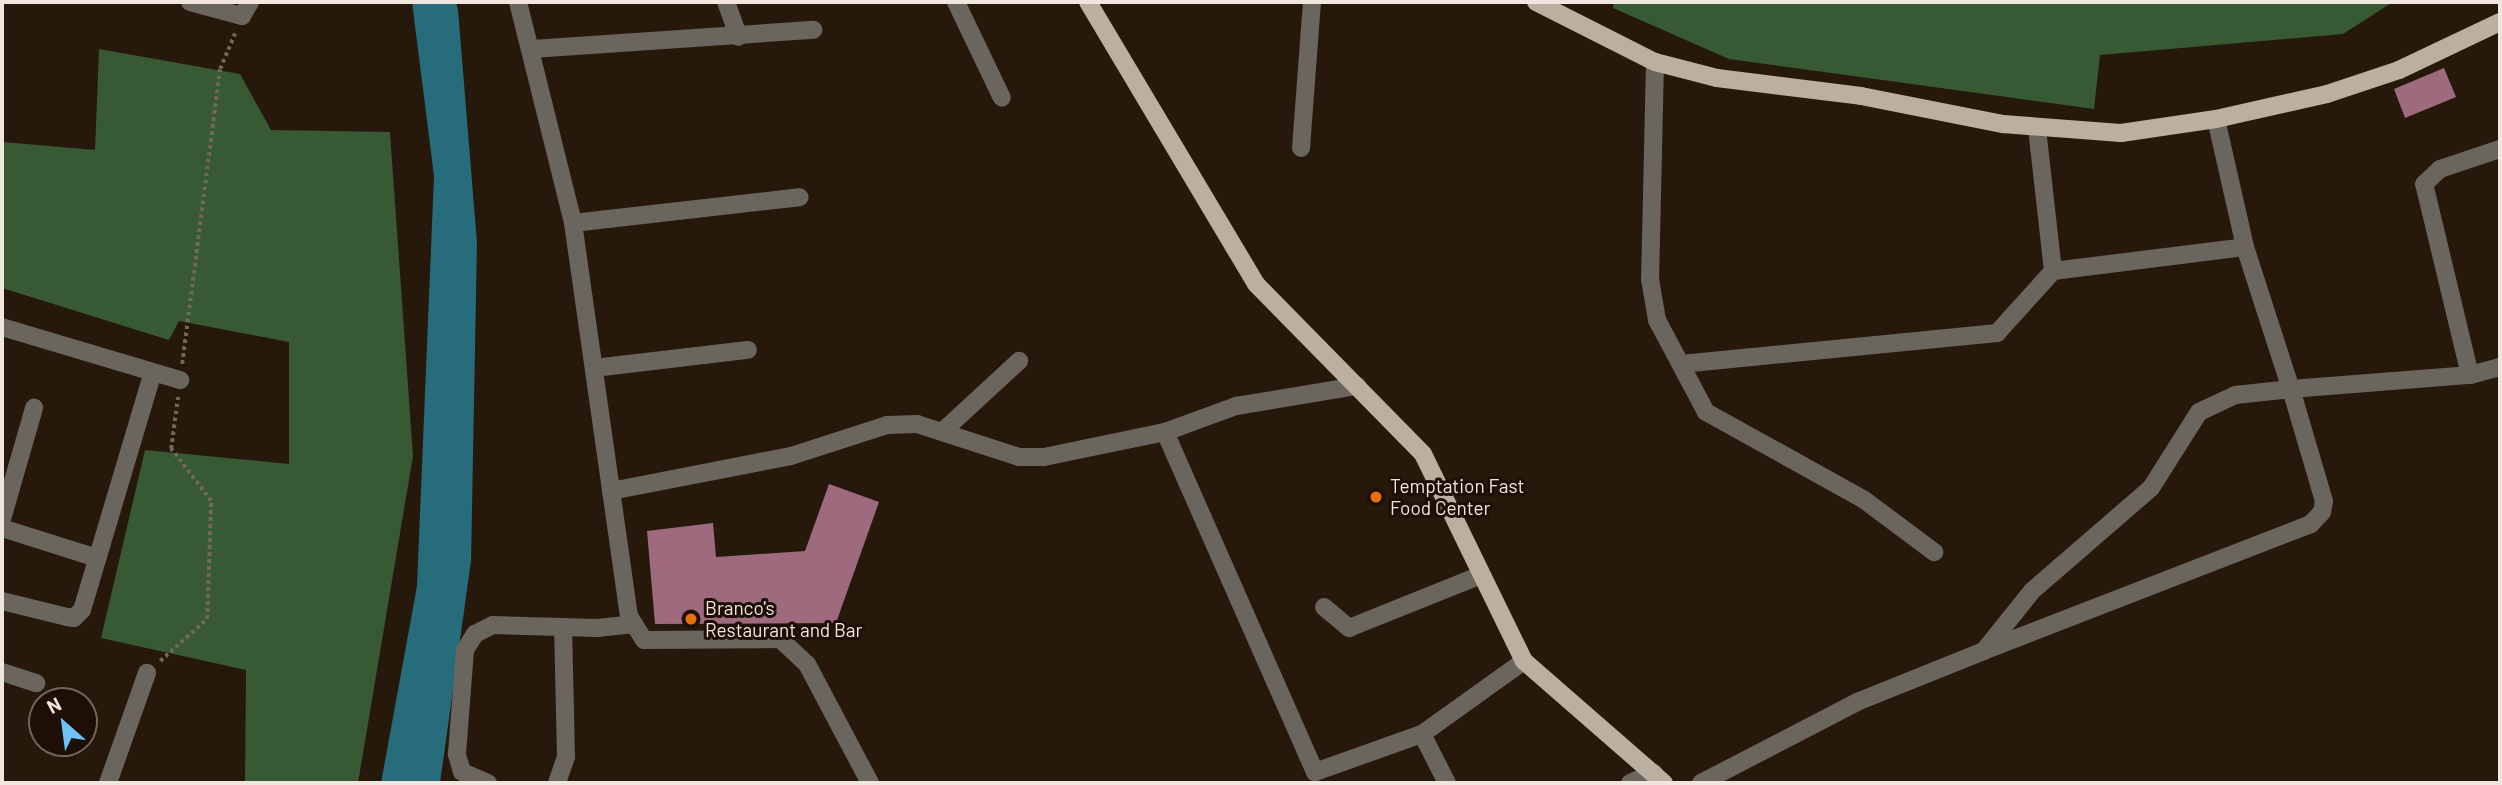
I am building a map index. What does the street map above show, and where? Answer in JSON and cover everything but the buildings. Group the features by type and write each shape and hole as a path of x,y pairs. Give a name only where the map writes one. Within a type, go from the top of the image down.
{"main road":[{"path":"1088,2 1256,284 1423,454 1524,661 1659,778"},
{"path":"1536,2 1655,62 1717,78 1861,96 2037,129 2121,133 2216,119 2327,94 2399,70 2500,22"}],"street":[{"path":"190,2 246,9"},
{"path":"518,2 532,49 573,223 629,616 644,640 780,639 807,664 870,783"},
{"path":"726,2 739,37"},
{"path":"956,2 1002,98"},
{"path":"1301,148 1312,2"},
{"path":"532,49 813,30"},
{"path":"1655,62 1650,279 1657,320 1706,412 1863,499 1934,552"},
{"path":"1701,783 1857,702 2312,524 2322,512 2323,501 2291,389 2245,247 2216,119"},
{"path":"2037,129 2053,271"},
{"path":"2470,374 2424,184 2440,169 2500,149"},
{"path":"573,223 800,197"},
{"path":"1681,364 1997,333 2053,271 2245,247"},
{"path":"2,327 180,380"},
{"path":"594,368 748,350"},
{"path":"942,432 1019,361"},
{"path":"1984,651 2032,590 2151,488 2199,412 2235,395 2470,374 2500,367"},
{"path":"2,601 74,618 82,610 153,372"},
{"path":"611,491 791,456 887,425 917,424 1019,457 1074,452 1165,432 1236,406 1357,386"},
{"path":"2,519 34,408"},
{"path":"1165,432 1308,778 1422,734 1524,661"},
{"path":"2,528 97,558"},
{"path":"1324,607 1349,628 1481,575"},
{"path":"488,783 462,772 457,754 465,650 475,634 493,625 563,628 634,624"},
{"path":"557,783 566,757 563,628"},
{"path":"2,672 36,683"},
{"path":"108,783 147,673"},
{"path":"1422,734 1447,783"},
{"path":"1630,783 1659,778"}],"path":[{"path":"147,673 207,619 211,501 171,449 220,69 246,9"}],"green space":[{"path":"1614,2 2393,2 2343,34 2100,55 2094,109 1729,59 1613,8"},
{"path":"99,49 240,74 271,130 390,132 413,456 358,783 245,783 246,670 101,638 145,450 289,464 289,342 179,321 169,340 2,288 2,133 3,142 95,150"}],"water":[{"path":"412,2 456,2 458,10 477,243 471,561 440,783 381,783 417,586 434,176"}],"place":[{"name":"Temptation Fast Food Center","path":"1376,497"},
{"name":"Branco's Restaurant and Bar","path":"691,619"}]}
